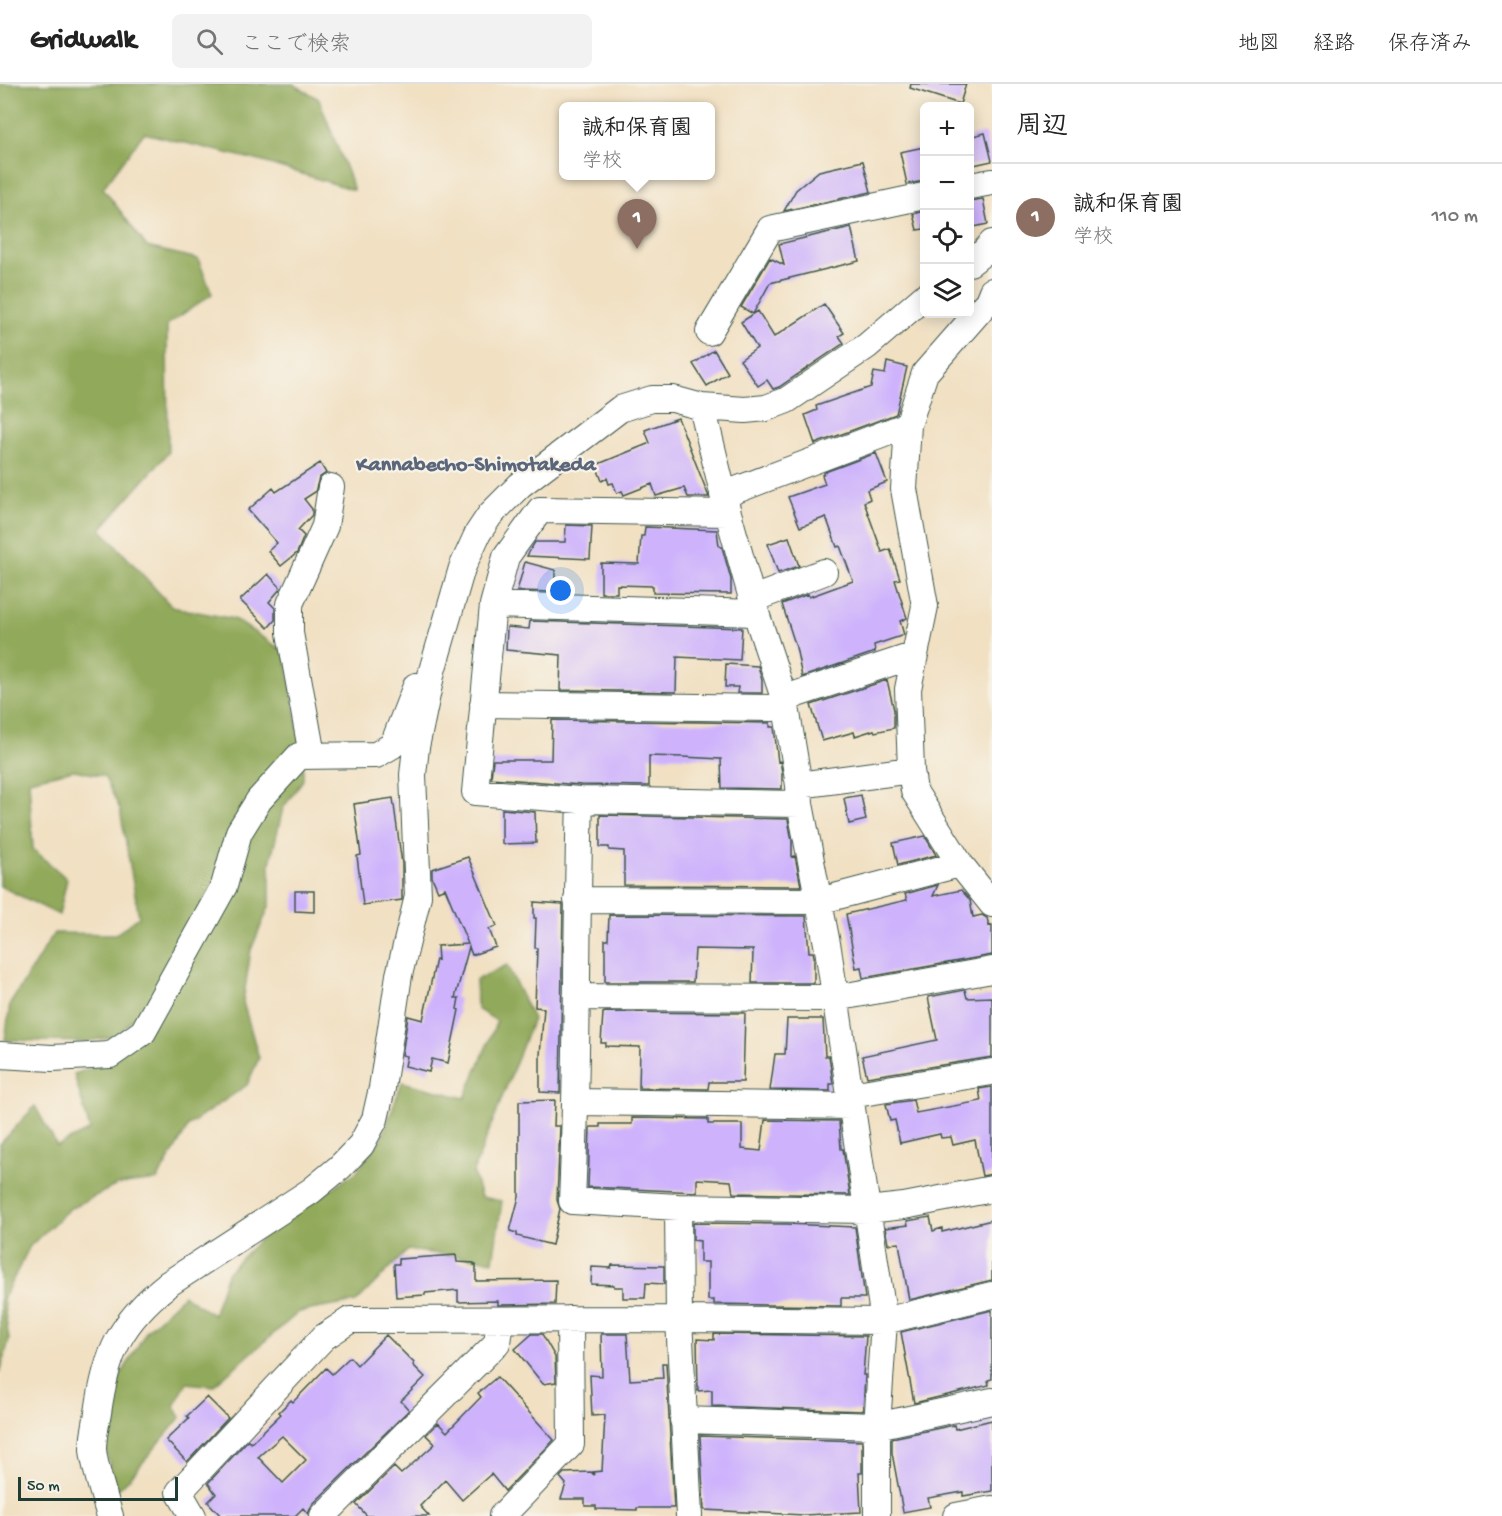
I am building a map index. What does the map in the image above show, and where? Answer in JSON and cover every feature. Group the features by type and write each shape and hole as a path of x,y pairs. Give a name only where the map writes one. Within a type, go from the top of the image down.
{"street":[{"path":"974,185 992,182"},
{"path":"709,332 770,229 920,197"},
{"path":"974,259 992,243"},
{"path":"992,291 988,301 925,373 908,425 904,489 925,606 908,689 914,791 960,864 992,904"},
{"path":"110,1516 93,1450 104,1374 113,1348 129,1322 148,1300 168,1284 311,1191 333,1173 361,1145 375,1119 382,1088 399,975 418,896 413,774 416,747 432,671 462,568 478,533 490,515 520,485 620,409 652,399 674,399 702,407 745,410 766,408 787,400 867,346 920,300"},
{"path":"702,407 726,504 785,701 835,998 884,1321 878,1426 877,1516"},
{"path":"908,425 726,504 540,510 506,557 493,605 475,792 580,800 800,795 911,770"},
{"path":"312,755 290,633 290,604 325,526 331,488"},
{"path":"493,605 755,606 824,572"},
{"path":"483,704 773,708 797,694 915,655"},
{"path":"0,1056 52,1058 110,1055 143,1032 224,886 239,832 259,800 299,756 376,755 393,745 415,687 432,671"},
{"path":"580,800 577,900 577,1102 572,1201 678,1207 867,1210 904,1206 992,1189"},
{"path":"577,900 819,901 960,864"},
{"path":"578,997 835,998 992,970"},
{"path":"577,1102 850,1101 992,1072"},
{"path":"678,1207 679,1319 689,1516"},
{"path":"193,1516 179,1492 324,1337 350,1320 884,1321 992,1295"},
{"path":"502,1516 571,1444 570,1319"},
{"path":"323,1516 497,1343 500,1320"},
{"path":"683,1420 878,1426 992,1401"},
{"path":"956,1516 992,1509"}],"green space":[{"path":"0,84 293,84 319,99 354,190 260,161 144,133 103,188 147,247 198,259 212,294 167,325 168,453 101,529 172,607 234,619 285,652 301,744 211,888 149,1003 116,1036 84,1042 5,1040 10,1004 54,933 116,934 139,917 120,809 104,776 74,770 29,780 33,849 67,879 59,915 0,886"},
{"path":"303,760 303,780 283,808 270,863 270,904 251,950 243,1002 259,1058 247,1085 189,1125 157,1180 117,1185 69,1209 30,1246 3,1299 9,1340 0,1373 0,1144 35,1106 57,1146 90,1130 74,1074 115,1060 245,842"},
{"path":"507,965 533,1019 473,1172 481,1197 502,1201 493,1261 408,1250 356,1302 299,1312 213,1386 187,1383 174,1406 181,1417 129,1479 115,1492 104,1440 114,1387 147,1330 184,1295 213,1315 227,1273 260,1239 356,1172 382,1138 402,1082 465,1098 497,1021 477,1009 476,980"}],"building":[{"path":"911,84 966,84 961,102 954,102 910,88"},
{"path":"985,133 992,161 974,165 974,136"},
{"path":"920,148 920,182 907,184 900,152"},
{"path":"863,161 871,192 784,211 796,190 819,171"},
{"path":"983,199 988,224 974,227 974,200"},
{"path":"920,212 920,230 917,230 913,214"},
{"path":"851,227 859,261 770,283 753,314 741,307 770,258 784,265 779,244"},
{"path":"824,304 844,333 839,336 844,343 779,387 773,389 767,380 758,386 740,360 757,348 741,322 758,311 774,337"},
{"path":"714,350 728,373 707,386 693,364"},
{"path":"887,362 907,367 896,414 815,444 805,415 817,410 816,406 871,387 874,372 885,374"},
{"path":"678,418 709,497 688,497 684,488 656,496 652,484 624,495 622,491 617,493 613,483 609,484 607,478 602,481 596,465 650,443 645,430"},
{"path":"876,453 887,482 867,490 870,499 864,502 882,552 890,549 900,579 895,580 907,618 900,621 904,635 874,645 875,652 802,677 796,647 782,604 853,581 826,517 800,527 788,497 825,484 822,475 825,472"},
{"path":"320,463 326,473 319,478 315,492 304,499 312,509 312,515 298,530 304,536 297,553 281,566 268,551 277,543 248,510 273,488 276,492"},
{"path":"566,525 592,526 590,559 527,556 535,542 565,542"},
{"path":"645,527 717,530 719,546 722,547 731,579 731,594 653,593 653,586 617,585 617,593 601,593 601,563 639,564 641,536 644,536"},
{"path":"789,537 799,566 778,573 768,544"},
{"path":"525,562 555,570 555,592 517,591"},
{"path":"268,574 281,588 269,602 275,608 275,620 268,628 240,600"},
{"path":"530,621 742,628 740,660 677,657 676,692 560,690 561,655 506,650 507,627 529,629"},
{"path":"726,664 758,666 762,680 762,693 737,693 738,687 725,687"},
{"path":"887,680 894,710 894,728 875,732 874,730 855,736 854,732 822,741 811,705"},
{"path":"552,720 770,723 770,727 774,727 778,762 780,761 782,772 782,789 722,788 721,759 683,757 649,756 649,786 581,785 491,778 493,760 551,760"},
{"path":"861,795 866,820 849,824 844,798"},
{"path":"393,798 402,864 402,900 363,905 357,856 361,855 354,804"},
{"path":"502,809 535,812 536,843 502,844"},
{"path":"600,815 788,819 792,857 795,856 801,886 624,885 624,851 600,847"},
{"path":"925,836 936,855 898,865 893,843"},
{"path":"468,857 497,926 489,929 496,947 472,955 469,947 455,998 459,998 457,1009 459,1010 448,1063 432,1059 429,1072 405,1066 407,1056 402,1055 408,1016 423,1020 436,959 438,960 437,946 468,944 445,888 438,891 432,877 432,869"},
{"path":"938,885 933,896 961,890 970,900 973,917 982,915 987,918 989,926 992,925 992,955 863,978 861,967 856,968 846,914 907,900 905,894"},
{"path":"295,891 314,891 314,912 295,911"},
{"path":"534,902 563,904 560,1093 540,1092 544,1008 535,1007 537,948 535,948"},
{"path":"609,915 806,916 809,952 813,952 814,956 814,983 752,983 753,950 695,949 693,982 605,982 605,940 608,940"},
{"path":"965,990 967,998 992,997 992,1057 867,1077 862,1056 937,1040 928,997"},
{"path":"603,1013 745,1013 743,1082 709,1082 708,1089 639,1088 640,1047 605,1046 606,1043 601,1043"},
{"path":"787,1019 823,1019 825,1056 829,1056 833,1084 830,1084 830,1091 770,1090 775,1054 785,1054"},
{"path":"992,1087 992,1174 982,1176 975,1140 953,1145 951,1137 941,1138 940,1134 900,1143 895,1120 890,1121 886,1104 913,1100 916,1113 981,1101 979,1089"},
{"path":"555,1100 554,1126 560,1126 557,1200 560,1209 552,1245 517,1236 517,1233 510,1231 519,1197 519,1101"},
{"path":"632,1118 708,1119 708,1124 742,1124 742,1149 761,1151 765,1120 839,1121 841,1149 843,1149 850,1195 733,1193 731,1181 697,1179 697,1192 588,1187 590,1127 600,1127 600,1124 632,1124"},
{"path":"930,1217 933,1231 942,1228 942,1232 992,1220 992,1280 909,1300 899,1243 888,1244 885,1228 908,1225 907,1221"},
{"path":"693,1223 855,1227 865,1298 841,1298 841,1306 714,1304 714,1300 708,1300 708,1262 700,1262 700,1241 693,1240"},
{"path":"456,1255 457,1262 476,1265 476,1281 556,1280 555,1304 498,1305 498,1301 458,1302 458,1290 396,1297 394,1264 399,1264 399,1259"},
{"path":"612,1265 664,1266 664,1284 646,1283 645,1298 623,1298 623,1287 591,1284 592,1267 611,1268"},
{"path":"992,1310 992,1379 988,1380 989,1385 914,1403 901,1332"},
{"path":"532,1334 542,1334 555,1357 556,1382 543,1384 515,1349"},
{"path":"601,1334 627,1334 630,1380 663,1378 662,1363 666,1363 674,1508 596,1509 596,1506 585,1506 585,1499 561,1499 566,1484 560,1477 564,1473 591,1472 594,1475 593,1472 602,1471 605,1415 592,1416 590,1375 602,1376"},
{"path":"714,1334 866,1336 863,1411 712,1406 712,1390 698,1391 697,1339 714,1340"},
{"path":"386,1335 425,1377 401,1401 409,1410 312,1505 308,1514 303,1508 295,1516 221,1516 208,1502 216,1494 208,1483 248,1440 251,1443 281,1414 279,1412 291,1400 293,1402 326,1368 332,1374 350,1357 357,1365","holes":["282,1436 306,1460 283,1483 258,1457"]},
{"path":"497,1377 554,1440 505,1491 491,1474 462,1500 445,1480 420,1506 429,1516 367,1516 356,1504 394,1467 401,1474 435,1444 426,1435 438,1423 447,1432 481,1397 478,1393"},
{"path":"207,1397 228,1418 187,1462 166,1440"},
{"path":"992,1420 992,1491 963,1496 963,1492 928,1498 930,1507 903,1512 892,1453 892,1438 954,1425 955,1429"},
{"path":"700,1436 862,1441 862,1473 859,1473 861,1512 804,1515 704,1510"}],"place":[{"name":"誠和保育園","path":"637,249"}],"district":[{"name":"Kannabecho-Shimotakeda","path":"476,462"}]}
